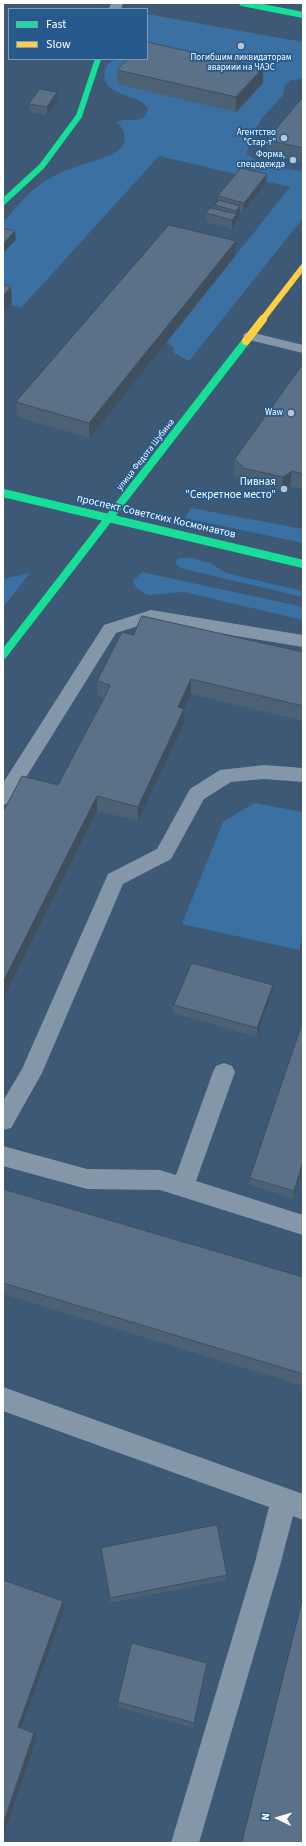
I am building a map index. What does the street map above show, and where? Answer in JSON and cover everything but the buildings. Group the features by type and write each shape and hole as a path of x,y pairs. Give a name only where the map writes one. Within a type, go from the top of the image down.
{"street":[{"path":"242,3 303,15"},
{"path":"3,202 42,166 79,116 98,60"},
{"name":"улица Федота Шубина","path":"3,655 303,267"},
{"name":"проспект Советских Космонавтов","path":"3,493 303,564"}],"lane":[{"path":"250,336 303,349"},
{"path":"3,798 110,629 151,616 303,641"},
{"path":"3,1121 31,1073 115,879 164,854 197,794 227,774 264,772 303,776"},
{"path":"183,1187 224,1072"},
{"path":"3,1156 87,1179 160,1180 303,1225"},
{"path":"3,1398 293,1503 268,1562 185,1843"}],"shaded area":[{"path":"148,14 303,42 303,78 292,80 285,85 283,95 263,117 250,137 247,154 258,162 268,166 303,171 303,218 189,361 174,353 172,346 166,343 290,187 159,156 21,308 11,305 12,302 3,292 3,222 34,189 43,182 75,167 104,158 121,148 124,141 124,133 117,122 121,120 135,120 143,118 146,114 148,108 143,103 113,90 108,85 105,79 105,70 107,65 115,60 148,60"},
{"path":"191,508 303,529 303,543 185,518"},
{"path":"180,558 192,558 210,563 226,573 303,591 303,597 180,568 175,562"},
{"path":"142,572 303,607 303,620 184,592 149,595 137,589 133,581"},
{"path":"30,573 3,607 3,579"},
{"path":"254,803 303,812 303,937 299,950 182,924 223,822"}],"traffic: fast":[{"path":"242,3 303,15"},
{"path":"3,202 42,166 79,116 98,60"},
{"path":"3,655 246,341"},
{"path":"3,493 303,564"}],"traffic: slow":[{"path":"246,341 303,267"}],"place":[{"name":"Погибшим ликвидаторам авариии на ЧАЭС","path":"241,46"},
{"name":"Агентство \"Стар-т\"","path":"284,138"},
{"name":"Форма, спецодежда","path":"293,160"},
{"name":"Waw","path":"291,413"},
{"name":"Пивная \"Секретное место\"","path":"284,489"}]}
